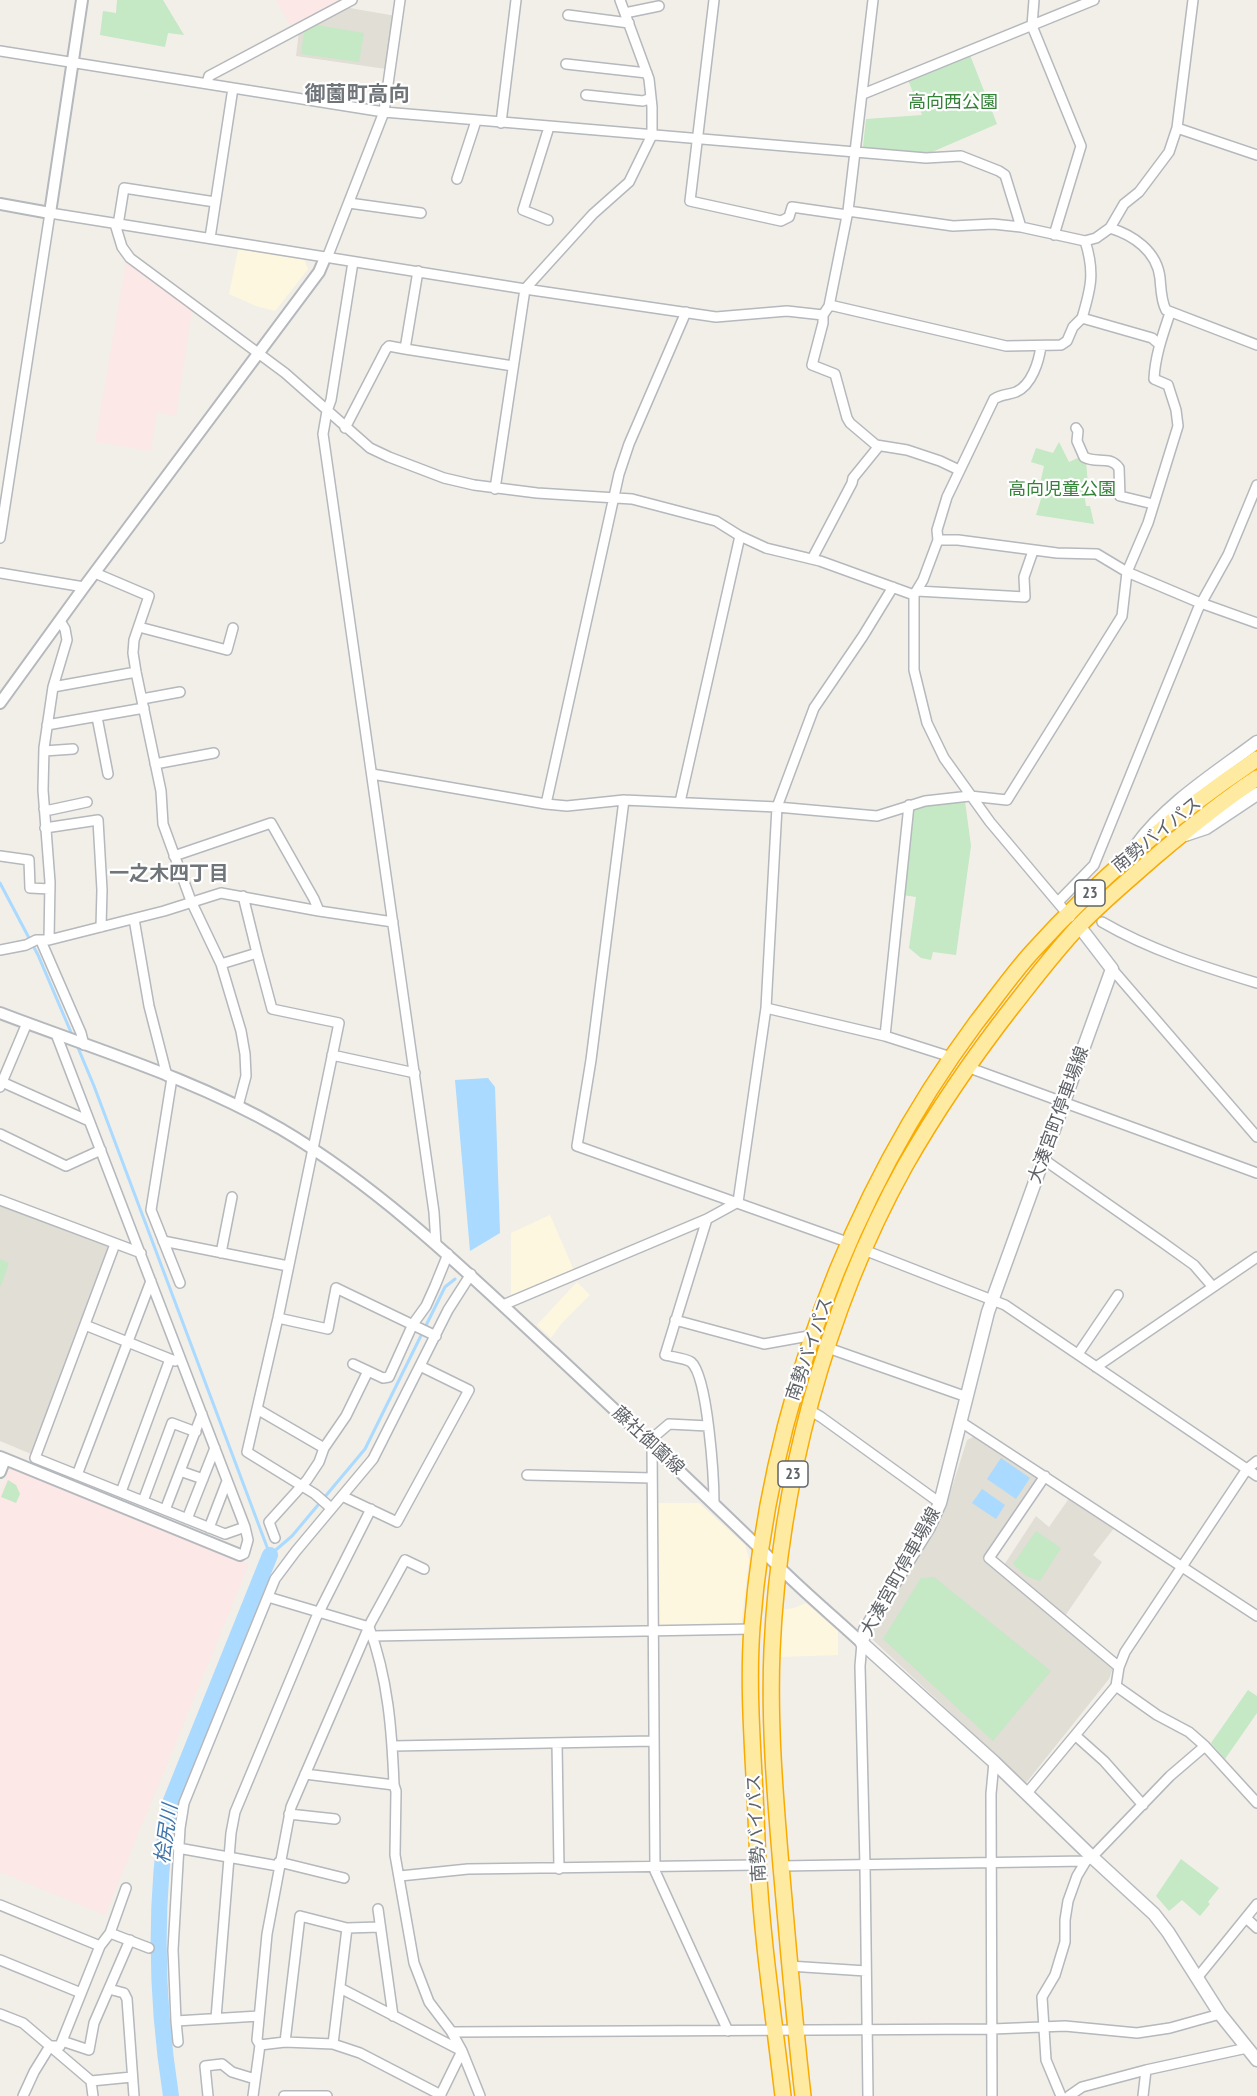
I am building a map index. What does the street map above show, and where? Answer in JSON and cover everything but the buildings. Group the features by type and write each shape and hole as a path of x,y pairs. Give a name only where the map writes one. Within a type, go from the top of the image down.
{"highway":[{"name":"南勢バイパス","path":"783,2096 758,1865 751,1715 752,1629 767,1509 790,1408 814,1335 847,1242 924,1099 951,1057 1007,982 1068,914 1128,856 1257,759"},
{"name":"南勢バイパス","path":"803,2096 789,1966 771,1728 772,1648 779,1567 789,1492 809,1410 838,1313 864,1250 904,1167 967,1067 1036,977 1079,926 1108,898 1178,838 1257,778"}],"main road":[{"path":"1128,856 1148,830 1167,812 1257,742"},
{"path":"1178,838 1206,828 1257,794"},
{"path":"1079,926 1113,969"},
{"name":"大湊宮町停車場線","path":"1113,969 993,1299 940,1503 929,1527 865,1630 862,1643 1027,1792 1089,1859 1154,1914 1220,2014 1257,2060"}],"street":[{"path":"0,538 82,0"},
{"path":"207,84 209,76 352,0"},
{"path":"0,704 84,587 319,272 349,203 384,112 400,0"},
{"path":"501,123 516,0"},
{"path":"495,489 525,289 593,214 629,182 652,135 651,98 647,73 620,0"},
{"path":"714,0 690,201 781,221 789,217 792,207 953,226 993,224 1021,227 1086,241 1096,238 1110,228 1124,204 1139,192 1169,152 1178,128 1193,0"},
{"path":"873,0 848,213 829,306 823,315 812,365 834,374 847,418 879,446 907,450 933,458 959,470"},
{"path":"1034,0 1032,26 1081,146 1054,235"},
{"path":"862,94 1094,0"},
{"path":"625,13 660,6"},
{"path":"568,15 629,23"},
{"path":"0,51 384,112 926,158 961,156 1005,175 1021,227"},
{"path":"566,64 647,73"},
{"path":"210,238 233,88"},
{"path":"586,95 643,101 651,98"},
{"path":"457,179 476,121"},
{"path":"548,220 523,210 549,127"},
{"path":"1178,128 1257,155"},
{"path":"215,202 124,188 116,224 122,247 130,258 285,373 370,448 416,468 444,478 495,489 613,497 716,520 740,536 766,548 812,559 915,593 1025,597 1024,577 1033,551"},
{"path":"349,203 421,213"},
{"path":"0,204 326,258 686,312 716,316 787,311 823,315"},
{"path":"1110,228 1150,251 1160,274 1164,305 1170,313 1257,345"},
{"path":"829,306 1006,346 1061,345 1067,342 1072,327 1082,318 1091,290 1092,271 1086,241"},
{"path":"353,262 331,400 323,434 415,1074 434,1212 436,1245"},
{"path":"405,349 418,271"},
{"path":"546,804 613,497 629,444 686,312"},
{"path":"372,774 567,806 624,800 777,807 877,816 925,801 970,796 1007,800 1122,616 1127,572 1148,523 1178,426 1176,410 1168,385 1154,379 1159,344 1170,313"},
{"path":"1082,318 1152,338 1159,344"},
{"path":"345,428 389,346 513,366"},
{"path":"1041,346 1031,377 1025,386 1017,391 1001,394 994,399 947,497 937,530 938,540 923,580 915,593 914,670 927,723 944,758 970,796 1079,926"},
{"path":"1076,428 1078,430 1077,441 1084,457 1091,460 1110,460 1119,468 1119,496 1153,504"},
{"path":"812,559 853,478 879,446"},
{"path":"0,458 11,460"},
{"path":"1058,902 1094,865 1202,603 1228,555 1257,485"},
{"path":"680,802 740,536"},
{"path":"938,540 958,540 1033,551 1096,554 1127,572 1257,623"},
{"path":"0,573 84,587"},
{"path":"95,573 149,596 133,646 136,672 161,792 163,824 191,901 221,964 241,1031 246,1076 238,1106"},
{"path":"738,1202 766,1008 777,807 814,708 893,587"},
{"path":"60,621 65,629 67,640 52,687 44,751 44,809 50,889 38,942 81,1033 83,1044"},
{"path":"139,627 227,650 233,628"},
{"path":"52,687 136,672"},
{"path":"47,725 97,717 180,692"},
{"path":"97,717 108,774"},
{"path":"44,751 73,749"},
{"path":"155,764 214,753"},
{"path":"624,800 578,1146 847,1242"},
{"path":"44,809 50,810 87,802"},
{"path":"885,1036 909,805"},
{"path":"45,828 98,820 102,890 101,927"},
{"path":"174,856 272,823 319,911"},
{"path":"0,856 29,860 30,888 50,889"},
{"path":"0,950 165,911 221,892 319,911 393,922"},
{"path":"243,896 272,1010 339,1023 278,1318 247,1452 300,1487 315,1494 328,1505"},
{"path":"134,919 149,1006 170,1077 151,1210 180,1283"},
{"path":"1102,922 1133,939 1257,983"},
{"path":"221,964 257,953"},
{"path":"1113,969 1257,1137"},
{"path":"766,1008 885,1036 951,1057"},
{"name":"藤社御薗線","path":"0,1013 204,1090 238,1106 312,1149 369,1191 471,1274 792,1580 862,1643"},
{"path":"27,1023 1,1084 89,1121"},
{"path":"0,1472 3,1458 240,1555 244,1554 248,1544 245,1527 89,1121 61,1036"},
{"path":"332,1055 415,1074"},
{"path":"967,1067 1257,1173"},
{"path":"0,1134 66,1166 101,1150"},
{"path":"1043,1159 1194,1266 1213,1287"},
{"path":"221,1253 232,1197"},
{"path":"0,1200 141,1253"},
{"path":"502,1305 707,1219 738,1202"},
{"path":"707,1219 664,1355 690,1361 695,1367 704,1395 714,1473 714,1504"},
{"path":"163,1241 288,1266"},
{"path":"116,1244 35,1458 225,1534 245,1527"},
{"path":"864,1250 1005,1305 1257,1476"},
{"path":"353,1364 383,1378 389,1377 430,1296 448,1254"},
{"path":"1096,1367 1257,1257"},
{"path":"178,2042 173,1950 178,1848 184,1803 279,1572 328,1505 342,1496 373,1459 434,1335 471,1274"},
{"path":"77,1475 152,1281"},
{"path":"278,1318 327,1329 336,1288 434,1335"},
{"path":"1078,1354 1118,1295"},
{"path":"675,1320 764,1344 814,1335"},
{"path":"85,1325 183,1364"},
{"path":"828,1348 967,1397"},
{"path":"120,1492 171,1359"},
{"path":"342,1496 397,1521 470,1390 420,1366"},
{"path":"275,1538 269,1522 319,1462 324,1448 346,1416 368,1371"},
{"path":"257,1409 324,1448"},
{"path":"809,1410 940,1503"},
{"path":"165,1510 202,1414"},
{"path":"961,1422 1257,1616"},
{"path":"143,1501 172,1423 195,1432"},
{"path":"708,1426 669,1424 650,1443 654,1632 654,1868 728,2031"},
{"path":"187,1519 215,1448"},
{"path":"1027,1792 1116,1686 1119,1667 1125,1653 1247,1469 1257,1461"},
{"path":"180,1471 202,1479"},
{"path":"527,1475 652,1478"},
{"path":"1045,1476 989,1558 1119,1667"},
{"path":"209,1528 227,1480"},
{"path":"216,2018 231,1833 235,1812 319,1612 371,1509"},
{"path":"253,2096 260,2045 257,2040 258,2016 267,1934 278,1864 289,1814 305,1774 405,1560 424,1569"},
{"path":"268,1597 371,1631 654,1632 752,1629"},
{"path":"371,1631 387,1692 397,1807 396,1855 414,1964 429,2002 452,2032 462,2051 480,2096"},
{"path":"862,1643 860,1666 868,2096"},
{"path":"1116,1686 1157,1715 1189,1732 1205,1746 1257,1803"},
{"path":"1076,1736 1104,1761 1143,1805"},
{"path":"393,1746 653,1741"},
{"path":"557,1743 560,1869"},
{"path":"1061,2096 1046,2060 1041,1997 1056,1975 1065,1942 1068,1901 1077,1876 1089,1859 1170,1776 1205,1746"},
{"path":"993,2096 990,1862 994,1762"},
{"path":"305,1774 394,1785"},
{"path":"289,1814 335,1819"},
{"path":"178,1848 278,1864 344,1878"},
{"path":"781,1866 865,1866 1089,1859"},
{"path":"400,1876 468,1869 758,1865"},
{"path":"50,2046 60,2046 100,1946 110,1933 126,1888"},
{"path":"1197,1978 1257,1904"},
{"path":"0,1905 100,1946"},
{"path":"378,1909 393,2016"},
{"path":"285,2042 300,1916 347,1928 380,1927"},
{"path":"1246,1918 1257,1928"},
{"path":"333,2044 347,1928"},
{"path":"110,1933 149,1948"},
{"path":"62,2041 89,2050 94,2023 130,1940"},
{"path":"0,1960 81,1992"},
{"path":"789,1966 866,1971"},
{"path":"340,1988 462,2051"},
{"path":"109,1989 124,1993 127,1999 134,2096"},
{"path":"0,2014 23,2023 91,2081 93,2096"},
{"path":"452,2032 993,2029 1065,2026 1137,2033 1170,2028 1220,2014"},
{"path":"176,2021 258,2016"},
{"path":"260,2045 285,2042 333,2044 360,2053 440,2095 462,2051"},
{"path":"27,2094 34,2072 50,2046"},
{"path":"1069,2096 1082,2087 1146,2070 1247,2048"},
{"path":"208,2096 205,2066 222,2064 232,2072 255,2079"},
{"path":"1143,2096 1146,2070"},
{"path":"91,2081 132,2077"},
{"path":"284,2096 327,2096"}],"shaded area":[{"path":"276,0 340,0 291,27"},
{"path":"344,7 396,16 386,69 296,56 299,31"},
{"path":"239,246 303,257 308,269 275,311 256,306 229,294"},
{"path":"126,262 192,310 176,416 157,412 151,451 95,442"},
{"path":"0,1204 110,1245 31,1454 0,1441"},
{"path":"550,1215 575,1273 511,1301 511,1233"},
{"path":"577,1282 590,1295 561,1324 551,1338 537,1325"},
{"path":"975,1436 1036,1477 983,1557 1114,1665 1109,1679 1026,1783 873,1640 873,1631 946,1506 967,1440"},
{"path":"10,1468 249,1564 105,1915 0,1872 0,1492"},
{"path":"1070,1497 1115,1527 1093,1555 1102,1562 1065,1616 1019,1580 1004,1565 1036,1516 1049,1527"},
{"path":"656,1503 699,1503 745,1545 749,1559 741,1626 657,1629"},
{"path":"806,1603 838,1631 838,1655 779,1657 782,1610"}],"green space":[{"path":"117,0 163,0 184,35 168,33 165,47 100,35 103,11 116,13"},
{"path":"317,25 364,33 359,62 301,54 304,32"},
{"name":"高向西公園","path":"970,55 997,124 925,155 863,146 866,119 922,115 908,80"},
{"name":"高向児童公園","path":"1059,442 1069,462 1080,457 1086,462 1088,484 1083,485 1086,506 1090,506 1094,524 1036,515 1041,499 1037,497 1044,466 1031,462 1036,448 1053,453"},
{"path":"965,801 971,846 956,955 933,952 931,960 921,958 909,948 916,897 903,895 911,811 916,806"},
{"path":"0,1259 9,1263 1,1286 0,1286"},
{"path":"8,1480 16,1485 20,1494 16,1503 1,1497"},
{"path":"1036,1531 1061,1548 1040,1581 1026,1576 1013,1564"},
{"path":"934,1577 1051,1671 993,1741 883,1639 921,1578"},
{"path":"1248,1690 1257,1696 1257,1713 1225,1759 1211,1743"},
{"path":"1181,1859 1219,1888 1200,1916 1182,1900 1169,1911 1156,1896"}],"water":[{"path":"488,1078 495,1087 500,1233 470,1251 455,1080"},
{"path":"1001,1458 1030,1478 1016,1499 987,1479"},
{"path":"982,1489 1005,1505 996,1519 972,1503"}],"waterway":[{"path":"0,883 38,955 73,1037"},
{"path":"76,1043 270,1555 292,1536 365,1449 445,1287 455,1279"},
{"name":"桧尻川","path":"171,2096 162,2023 159,1949 161,1875 170,1803 270,1555"}],"district":[{"name":"御薗町高向","path":"357,95"},
{"name":"一之木四丁目","path":"169,874"}]}
